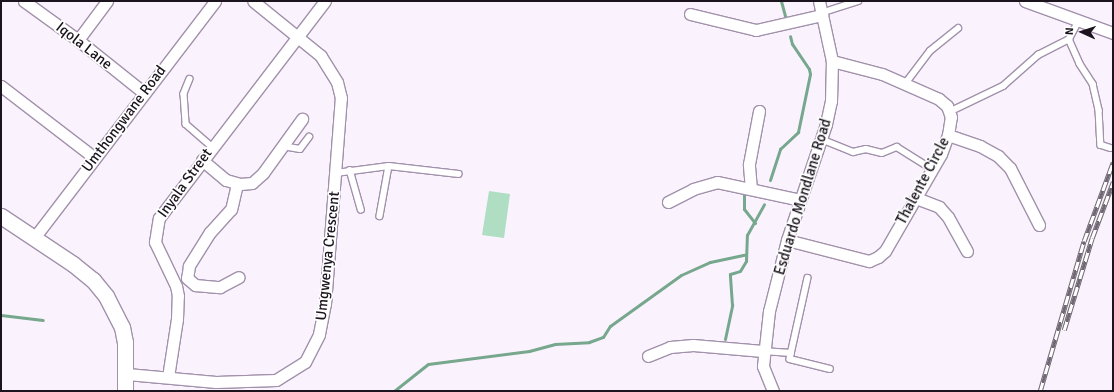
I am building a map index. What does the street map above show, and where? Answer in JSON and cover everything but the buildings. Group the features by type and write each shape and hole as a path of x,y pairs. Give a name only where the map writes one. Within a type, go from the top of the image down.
{"street":[{"name":"Iqola Lane","path":"24,1 78,40 143,92"},
{"path":"78,40 107,1"},
{"name":"Umthongwane Road","path":"34,238 143,92 215,1"},
{"name":"Umgwenya Crescent","path":"127,374 168,377 215,386 276,380 292,372 310,357 319,334 324,310 342,110 337,82 321,56 253,1"},
{"name":"Inyala Street","path":"168,377 177,319 178,296 176,286 155,242 155,230 167,204 325,1"},
{"name":"Esduardo Mondlane Road","path":"774,391 763,366 763,351 769,311 786,240 821,139 831,101 832,61 819,1"},
{"path":"1025,1 1078,22 1113,33"},
{"path":"690,14 756,30 822,14"},
{"path":"832,61 882,74 905,84 939,99 949,112"},
{"path":"1,86 95,158"},
{"path":"751,189 749,164 759,110"},
{"name":"Thalente Circle","path":"786,240 869,261 885,251 932,169 948,135 951,117 949,112"},
{"path":"202,160 226,180 237,184 246,184 257,180 302,120"},
{"path":"948,135 980,146 998,156 1010,168 1040,224"},
{"path":"672,200 693,189 717,182 800,200"},
{"path":"237,184 231,209 210,232 189,266 187,278 195,285 220,287 238,277"},
{"path":"916,198 939,207 944,212 967,251"},
{"path":"1,216 88,276 106,296 122,327 127,374 125,391"},
{"path":"648,356 670,347 693,345 763,351"}],"lane":[{"path":"822,14 858,1"},
{"path":"949,112 1003,86 1038,55 1069,39 1078,22"},
{"path":"905,84 930,51 958,28"},
{"path":"1069,39 1080,64 1093,84 1100,110 1101,145 1111,148"},
{"path":"190,78 184,94 186,124 212,147"},
{"path":"283,146 300,149 309,137"},
{"path":"821,139 853,152 866,149 882,153 897,147 932,169"},
{"path":"336,172 389,166 459,174"},
{"path":"380,216 389,166"},
{"path":"350,170 361,209"},
{"path":"808,278 791,353 791,361 830,369"},
{"path":"763,351 791,353"}],"green space":[{"path":"489,191 510,194 504,238 482,235"}],"waterway":[{"path":"781,1 785,16"},
{"path":"770,180 780,149 798,132 810,74 809,69 792,44 790,36"},
{"path":"744,192 744,209 755,223"},
{"path":"725,339 732,305 730,274 740,271 746,261 747,235 764,204"},
{"path":"394,391 428,364 529,351 555,344 589,342 603,337 610,326 681,275 710,262 744,255"},
{"path":"1,315 43,320"}],"railway":[{"path":"1040,391 1084,241 1113,162"},
{"path":"1064,330 1092,238 1113,182"}]}
